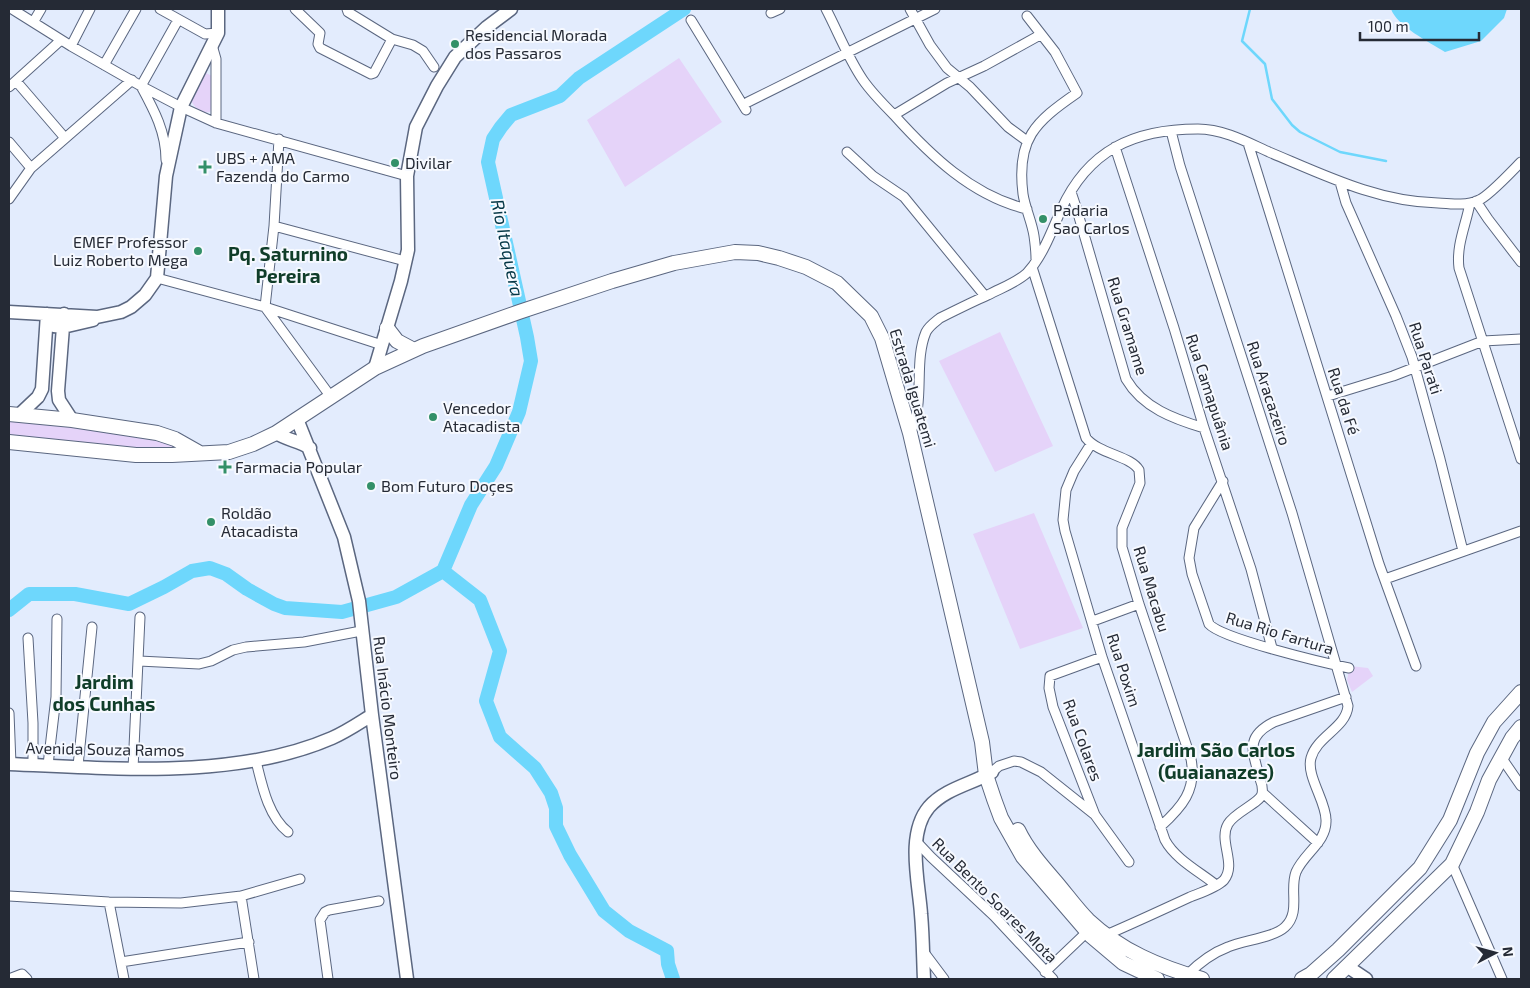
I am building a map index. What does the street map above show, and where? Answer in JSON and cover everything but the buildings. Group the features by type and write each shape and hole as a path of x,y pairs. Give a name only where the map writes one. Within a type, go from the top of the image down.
{"main road":[{"name":"Estrada Iguatemi","path":"9,442 136,455 172,455 198,452 218,454 254,444 297,419 375,368 414,350 524,310 630,276 674,263 735,252 758,253 806,267 838,283 871,316 882,338 910,433 989,774"},
{"path":"388,328 398,341 414,350"},
{"path":"14,414 72,420 150,432 175,439 198,452"},
{"path":"172,455 177,447 175,439"},
{"path":"1302,979 1311,974 1338,950 1420,868 1450,820 1480,747 1494,722 1521,692"},
{"path":"1334,979 1452,864 1466,837 1489,780 1512,738 1521,727"},
{"path":"989,774 1002,818 1023,857 1087,932 1123,963 1157,979"},
{"path":"989,774 1020,836 1088,920 1120,946 1137,956 1202,979"},
{"path":"1452,864 1449,847 1460,807 1462,791"}],"street":[{"path":"12,9 34,21 70,46 141,86 181,107 216,122 407,176"},
{"path":"34,21 41,9"},
{"path":"70,46 90,9"},
{"path":"104,65 136,9"},
{"path":"160,9 215,39"},
{"path":"216,122 215,39 218,9"},
{"path":"296,9 320,33 318,44 320,48 371,74 374,73 392,39"},
{"path":"347,9 348,12 392,39 413,45 423,51 434,67"},
{"path":"375,368 388,328 409,245 407,176 416,127 446,70 455,57 476,36 511,9"},
{"path":"771,13 780,9"},
{"path":"826,9 864,81 918,141 955,174 994,198 1027,209"},
{"path":"910,9 939,59 970,87 1008,127 1027,141"},
{"path":"691,20 747,106 848,51 935,9"},
{"path":"1027,16 1055,52 1077,92 1045,117 1027,141 1024,148 1023,194 1034,236 1034,263 1082,430 1091,444"},
{"path":"141,86 178,20"},
{"path":"894,115 958,77 984,66 1040,35"},
{"path":"13,312 47,320 88,322 98,317 121,312 131,307 145,295 157,278 166,176 181,107 215,39"},
{"path":"61,40 12,84 64,138"},
{"path":"9,199 31,168 132,80"},
{"path":"141,86 154,109 164,135 166,176"},
{"path":"910,433 917,415 921,357 926,332 940,318 1015,282 1034,263 1070,192 1088,168 1099,157 1115,147 1140,137 1171,131 1212,130 1248,143 1340,182 1375,194 1418,203 1473,202 1480,200 1521,162"},
{"name":"Rua Aracazeiro","path":"1171,131 1180,166 1292,513 1346,696"},
{"path":"279,139 274,226 265,307 331,397"},
{"path":"9,142 31,168"},
{"name":"Rua da Fé","path":"1248,143 1385,579 1416,666"},
{"name":"Rua Camapuânia","path":"1115,147 1251,569 1272,648"},
{"path":"847,152 873,176 904,197 985,296"},
{"name":"Rua Parati","path":"1340,182 1346,203 1396,316 1415,368 1463,551"},
{"name":"Rua Gramame","path":"1070,192 1077,210 1126,379 1132,388 1156,410 1178,420 1204,428"},
{"path":"1473,202 1521,262"},
{"path":"1473,202 1458,247 1459,268 1521,459"},
{"path":"274,226 405,261"},
{"path":"157,278 265,307 382,346"},
{"path":"14,414 32,404 42,389 47,320"},
{"path":"63,321 58,391 60,400 72,420"},
{"path":"1328,396 1415,368 1483,341 1521,339"},
{"path":"42,389 46,394 51,395 58,391"},
{"name":"Rua Inácio Monteiro","path":"297,419 344,537 359,601 361,631 407,979"},
{"path":"276,432 310,448"},
{"name":"Rua Macabu","path":"1091,444 1131,462 1139,470 1140,483 1122,528 1124,556 1191,759 1193,773 1188,794 1180,807 1160,827"},
{"name":"Rua Poxim","path":"1091,444 1079,462 1068,485 1063,520 1070,549 1093,621 1102,657 1165,840 1171,849 1216,885"},
{"name":"Rua Rio Fartura","path":"1223,481 1196,523 1189,558 1192,574 1211,627 1272,648 1348,668"},
{"path":"1385,579 1521,531"},
{"path":"1093,621 1139,604"},
{"path":"133,769 140,617"},
{"path":"48,765 56,697 57,619"},
{"path":"78,766 92,627"},
{"path":"139,661 198,664 211,661 234,650 246,647 304,642 361,631"},
{"path":"28,638 33,722 33,765"},
{"name":"Rua Colares","path":"1095,815 1054,707 1049,688 1050,676 1102,657"},
{"path":"1106,935 1216,885 1224,879 1228,871 1226,834 1229,822 1240,811 1259,800 1262,793 1252,747 1258,732 1274,722 1346,696 1348,706 1346,715 1318,743 1310,760 1326,814 1326,822 1324,835 1297,870 1294,883 1295,905 1292,916 1284,928 1228,947 1208,957 1187,975"},
{"path":"9,713 10,764"},
{"name":"Avenida Souza Ramos","path":"10,764 133,769 176,768 256,761 279,756 331,738 372,715"},
{"path":"1501,758 1521,786"},
{"path":"256,761 272,812 280,826 288,832"},
{"path":"924,979 916,841 923,818 929,807 952,791 989,774 1007,762 1014,761 1026,764 1041,772 1095,815 1129,862"},
{"path":"1262,793 1318,842"},
{"name":"Rua Bento Soares Mota","path":"916,841 994,916 1053,979"},
{"path":"1452,864 1502,979"},
{"path":"9,896 174,904 241,896 300,879"},
{"path":"241,896 254,979"},
{"path":"328,979 320,920 329,910 379,901"},
{"path":"108,902 124,979"},
{"path":"1046,972 1087,932"},
{"path":"121,962 249,942"},
{"path":"923,951 944,979"},
{"path":"1348,967 1366,979"},
{"path":"9,979 25,977"}],"shaded area":[{"path":"679,58 722,122 625,187 587,120"},
{"path":"204,72 212,76 212,106 210,112 198,109 191,100"},
{"path":"1000,332 1053,446 995,472 939,361"},
{"path":"9,414 143,431 177,447 176,450 9,442"},
{"path":"1034,513 1083,628 1020,649 973,534"},
{"path":"1350,666 1368,668 1373,676 1352,692 1347,680"}],"water":[{"path":"1391,9 1507,9 1504,18 1481,41 1445,52 1407,27 1394,15"}],"waterway":[{"name":"Rio Itaquera","path":"443,571 471,505 496,466 519,412 531,361 488,162 493,139 511,115 560,96 579,78 684,9"},
{"path":"1250,9 1242,41 1265,64 1272,99 1292,125 1300,132 1340,152 1386,161"},
{"path":"9,610 29,594 75,594 129,604 192,571 210,568 226,574 247,589 285,608 342,612 396,597 443,571"},
{"path":"443,571 480,600 500,651 486,701 500,737 535,768 551,793 556,808 556,826 570,855 604,911 629,931 667,951 668,964 673,979"}],"place":[{"name":"Residencial Morada dos Passaros","path":"455,44"},
{"name":"Divilar","path":"395,163"},
{"name":"UBS + AMA Fazenda do Carmo","path":"205,167"},
{"name":"Padaria Sao Carlos","path":"1043,219"},
{"name":"EMEF Professor Luiz Roberto Mega","path":"198,251"},
{"name":"Vencedor Atacadista","path":"433,417"},
{"name":"Farmacia Popular","path":"225,467"},
{"name":"Bom Futuro Doçes","path":"371,486"},
{"name":"Roldão Atacadista","path":"211,522"}],"district":[{"name":"Pq. Saturnino Pereira","path":"288,265"},
{"name":"Jardim dos Cunhas","path":"104,693"},
{"name":"Jardim São Carlos (Guaianazes)","path":"1216,761"}]}
